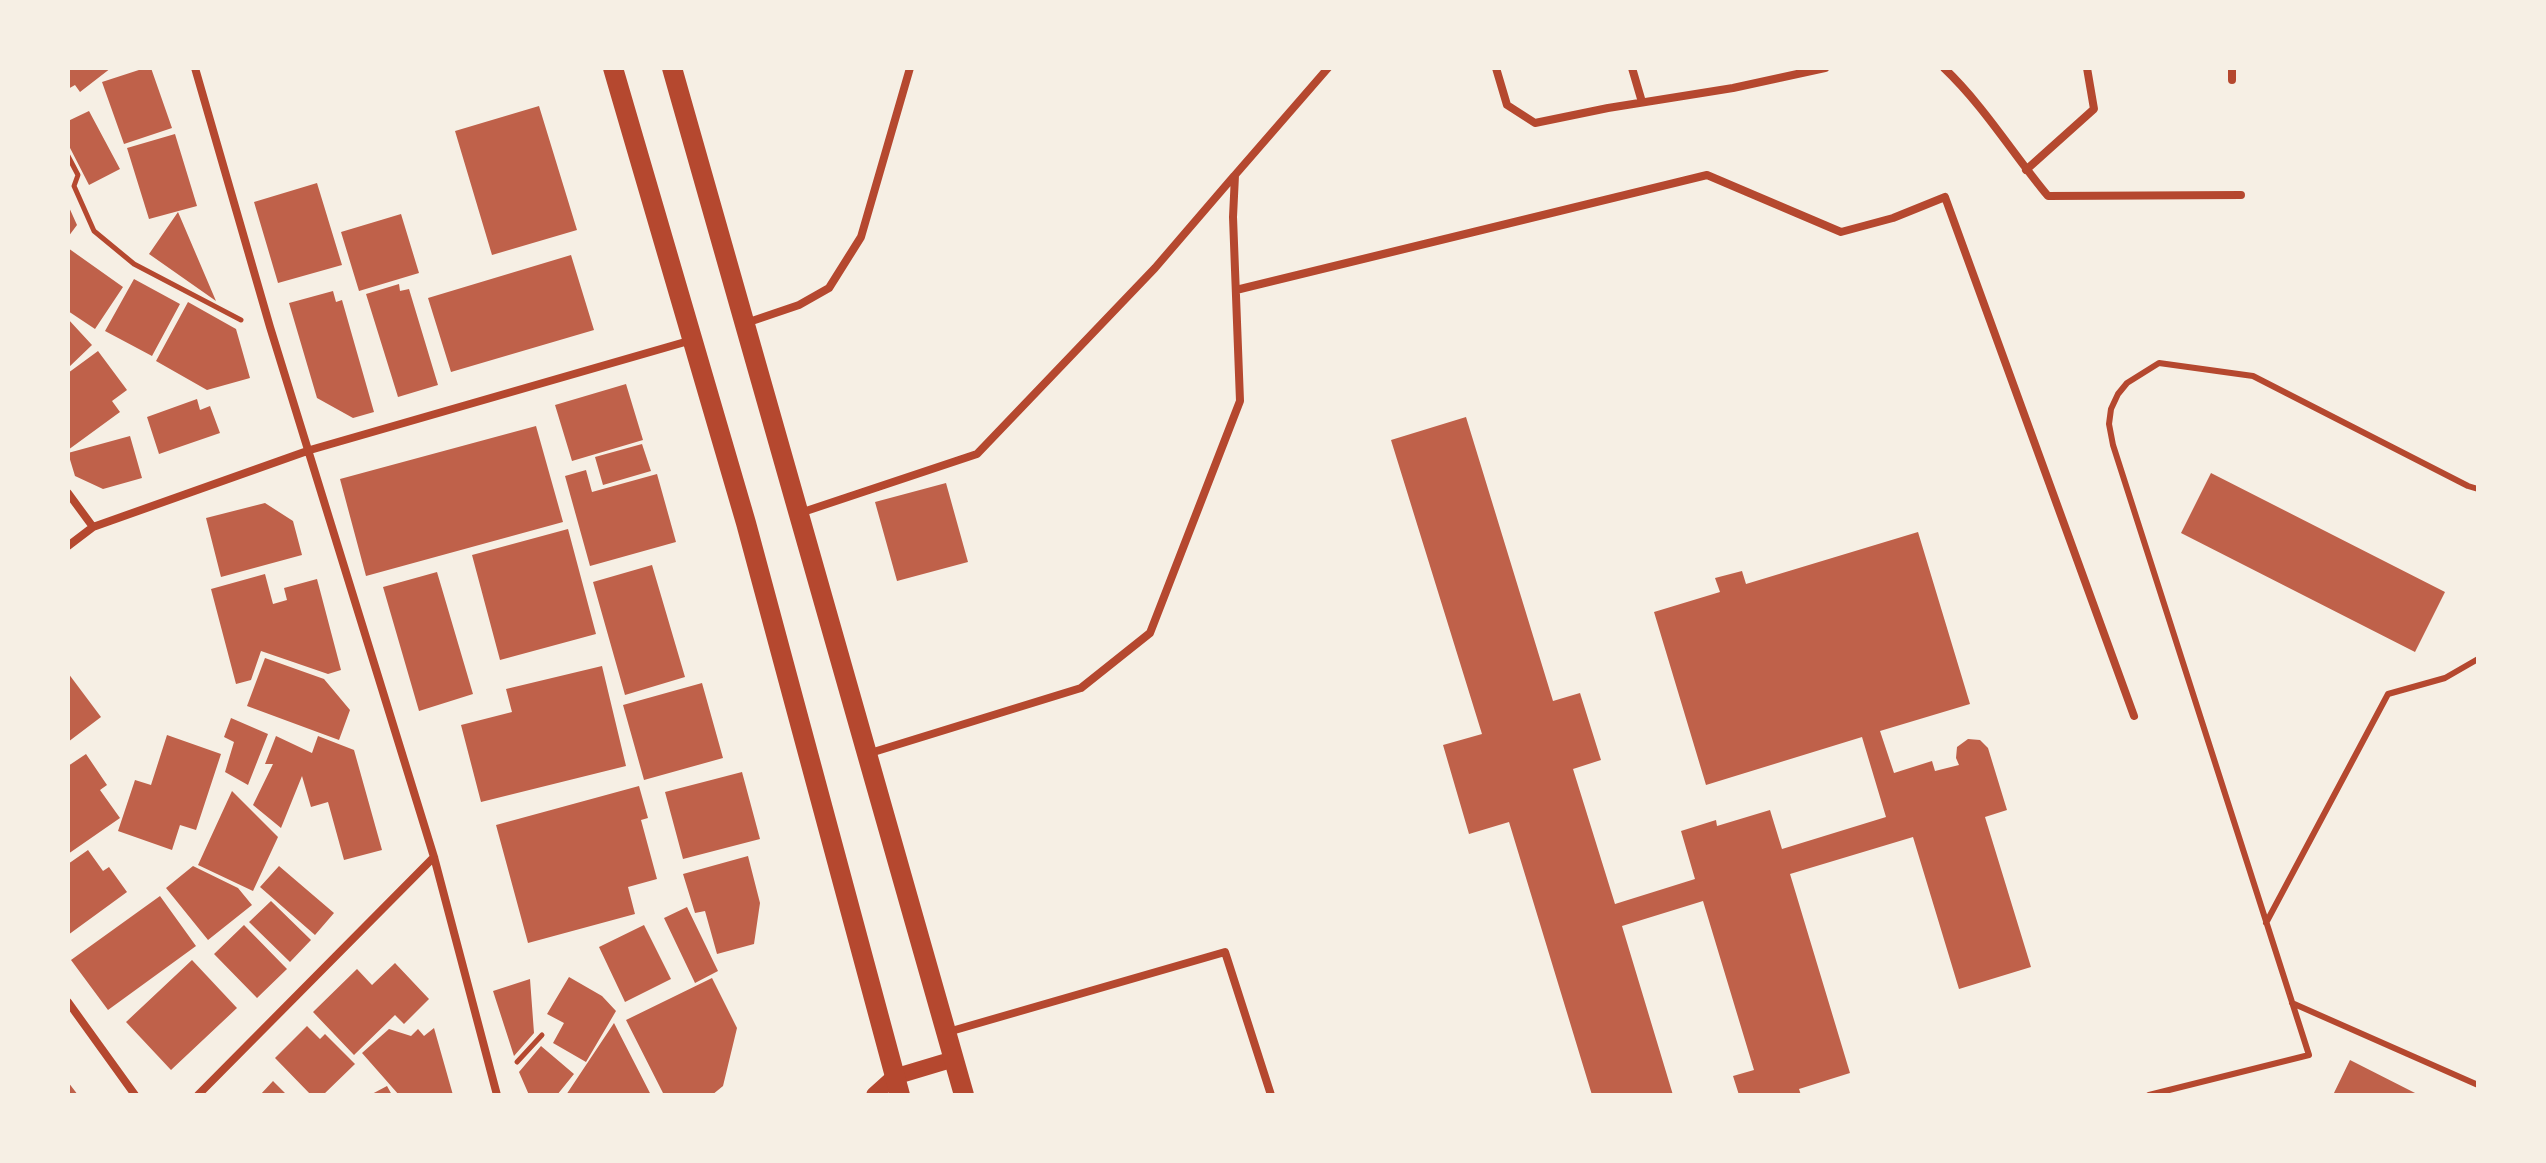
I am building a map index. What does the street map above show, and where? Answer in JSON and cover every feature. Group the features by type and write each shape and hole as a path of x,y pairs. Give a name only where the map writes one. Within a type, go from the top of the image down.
{"main road":[{"path":"613,68 754,554 897,1086"},
{"path":"672,68 964,1095"},
{"path":"874,1095 954,1059"}],"street":[{"path":"195,68 274,338 434,857 497,1095"},
{"path":"745,323 799,305 829,288 861,237 910,68"},
{"path":"1496,68 1507,105 1535,123 1825,68"},
{"path":"1632,68 1642,102"},
{"path":"1773,68 1776,78"},
{"path":"1944,68 1966,88 2048,196 2241,195"},
{"path":"2026,170 2094,109 2087,68"},
{"path":"2232,68 2232,80"},
{"path":"799,514 977,454 1155,268 1326,69"},
{"path":"866,754 1081,688 1150,633 1240,401 1233,217 1235,175"},
{"path":"1236,290 1707,175 1841,232 1893,218 1945,197 2134,716"},
{"path":"68,546 93,527 310,450 693,339"},
{"path":"68,493 93,527"},
{"path":"198,1095 434,857"},
{"path":"946,1033 1225,952 1271,1095"},
{"path":"68,1002 135,1095"}],"lane":[{"path":"2149,1095 2309,1055 2113,445 2109,424 2118,394 2127,383 2159,363 2253,376 2478,489"},
{"path":"2266,923 2388,694 2445,678 2478,659"},
{"path":"2292,1003 2478,1085"}],"path":[{"path":"68,156 78,175 74,186 94,231 134,264 274,338"}],"building":[{"path":"68,68 111,68 80,92 75,85 68,89"},
{"path":"151,68 172,128 124,144 102,82"},
{"path":"539,106 577,230 492,255 455,131"},
{"path":"89,111 120,169 89,185 68,144 68,121"},
{"path":"175,134 197,206 149,219 127,148"},
{"path":"317,183 342,265 278,283 254,202"},
{"path":"68,205 77,225 68,237"},
{"path":"178,212 216,301 149,254"},
{"path":"401,214 419,273 359,291 341,232"},
{"path":"68,248 123,287 95,329 68,311"},
{"path":"571,255 594,330 451,372 428,298"},
{"path":"134,279 180,304 152,356 105,331"},
{"path":"399,284 400,291 409,289 438,385 398,397 366,294"},
{"path":"333,291 336,302 342,300 374,412 353,418 317,398 289,303"},
{"path":"188,302 236,329 250,378 207,390 156,361"},
{"path":"68,319 92,345 68,368"},
{"path":"98,351 127,390 112,401 120,412 68,450 68,373"},
{"path":"626,384 643,440 572,461 555,405"},
{"path":"197,399 200,410 210,406 220,433 159,454 147,417"},
{"path":"1466,417 1553,701 1580,693 1601,760 1573,769 1615,904 1695,879 1681,831 1716,820 1717,826 1770,810 1782,849 1886,817 1862,737 1706,785 1654,612 1720,592 1715,578 1742,571 1746,584 1918,532 1970,704 1880,731 1894,773 1932,761 1935,771 1959,765 1957,747 1968,739 1980,740 1988,748 2007,810 1985,817 2031,967 1959,989 1913,837 1790,874 1850,1073 1799,1089 1801,1095 1739,1095 1733,1076 1754,1070 1703,901 1622,926 1673,1095 1592,1095 1509,822 1469,834 1443,745 1482,734 1391,440"},
{"path":"536,426 563,522 366,576 340,479"},
{"path":"130,436 142,478 103,489 75,476 68,453"},
{"path":"642,444 651,471 603,485 595,457"},
{"path":"586,470 592,492 657,474 676,542 590,566 565,476"},
{"path":"2211,473 2445,592 2415,652 2181,533"},
{"path":"946,483 968,562 897,581 875,502"},
{"path":"265,503 293,521 302,555 221,577 206,518"},
{"path":"568,529 596,634 500,660 472,555"},
{"path":"652,565 685,677 625,695 593,582"},
{"path":"437,572 473,694 419,711 383,587"},
{"path":"265,574 273,604 287,600 284,588 317,579 341,670 328,674 261,651 251,680 236,684 211,589"},
{"path":"265,658 324,679 350,710 339,740 247,706"},
{"path":"602,666 626,766 481,802 461,725 512,712 506,689"},
{"path":"68,673 101,717 68,742"},
{"path":"702,683 723,758 644,780 623,705"},
{"path":"231,718 268,734 248,785 225,772 234,742 224,737"},
{"path":"167,735 221,754 196,830 180,825 172,850 118,831 135,780 151,785"},
{"path":"276,736 312,753 318,736 354,750 382,850 344,860 328,802 311,807 302,776 281,828 253,805 273,764 265,764"},
{"path":"86,754 107,785 100,790 120,818 68,854 68,766"},
{"path":"742,772 760,839 683,859 665,792"},
{"path":"639,786 648,818 641,820 657,879 628,887 635,914 528,943 496,825"},
{"path":"232,791 278,837 253,891 198,865"},
{"path":"88,850 103,871 109,867 127,892 68,935 68,864"},
{"path":"748,856 760,903 754,944 717,954 705,911 695,913 683,874"},
{"path":"193,866 238,888 252,905 208,940 166,888"},
{"path":"279,866 334,913 315,935 260,887"},
{"path":"160,896 196,946 108,1010 71,960"},
{"path":"271,901 311,940 290,962 249,922"},
{"path":"687,907 718,971 695,983 664,918"},
{"path":"244,925 287,969 257,998 214,954"},
{"path":"644,925 671,979 625,1002 599,947"},
{"path":"192,960 237,1008 171,1070 126,1022"},
{"path":"395,963 429,999 404,1024 395,1015 354,1055 313,1012 357,969 372,985"},
{"path":"569,977 602,996 616,1011 586,1062 553,1043 564,1023 547,1014"},
{"path":"712,978 737,1028 723,1086 712,1095 664,1095 626,1020"},
{"path":"530,979 534,1033 514,1056 493,991"},
{"path":"614,1023 651,1095 566,1095"},
{"path":"307,1026 320,1039 325,1034 355,1064 323,1095 311,1095 275,1058"},
{"path":"434,1028 453,1095 399,1095 362,1053 389,1029 411,1036 418,1029 424,1036"},
{"path":"541,1046 574,1074 557,1095 529,1095 519,1072"},
{"path":"2350,1060 2419,1095 2333,1095"},
{"path":"273,1081 287,1095 260,1095"},
{"path":"68,1082 78,1095 68,1095"},
{"path":"387,1086 392,1095 370,1095"}]}
